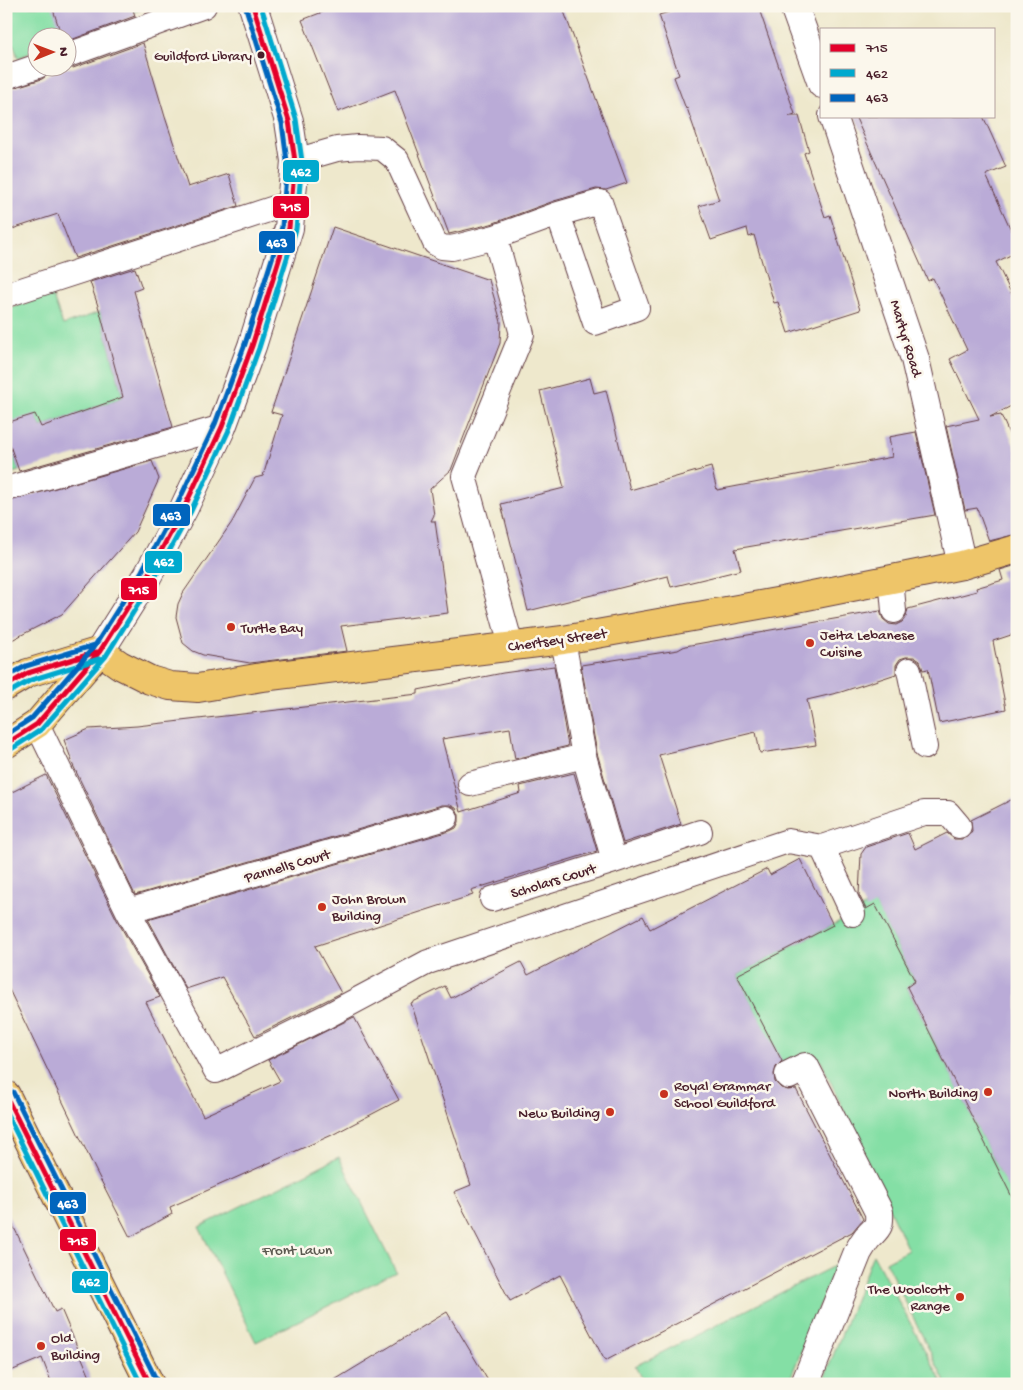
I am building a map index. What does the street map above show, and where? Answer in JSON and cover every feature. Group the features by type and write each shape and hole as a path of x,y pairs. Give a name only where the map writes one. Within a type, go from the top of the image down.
{"main road":[{"name":"Chertsey Street","path":"100,651 120,665 150,680 170,686 198,688 262,677 563,640 782,601 962,564 1017,549"},
{"path":"6,686 28,673 100,651"},
{"path":"6,744 37,724 100,651"},
{"path":"6,1095 150,1384"}],"street":[{"path":"100,651 148,575 184,508 222,427 255,337 289,228 293,202 295,161 289,121 252,6"},
{"path":"794,6 820,78"},
{"name":"Martyr Road","path":"834,118 915,359 962,564"},
{"path":"789,1075 805,1067 878,1212 879,1219 877,1230 868,1237 858,1252 805,1384"}],"lane":[{"path":"78,51 204,6"},
{"path":"6,77 28,69"},
{"path":"295,161 337,150 358,147 382,148 396,160 435,243 442,247 452,248 495,237 558,214 600,202 638,308 595,322 558,214"},
{"path":"6,295 293,202"},
{"path":"495,237 522,334 464,476 511,646"},
{"path":"6,489 222,427"},
{"path":"891,578 894,611"},
{"name":"Scholars Court","path":"563,640 584,756 614,861"},
{"path":"909,670 925,748"},
{"path":"37,724 128,912 216,1071 287,1037 428,962 788,841 822,847 924,813 948,813 959,826"},
{"path":"470,784 584,756"},
{"name":"Pannells Court","path":"128,912 446,818"},
{"name":"Scholars Court","path":"492,899 700,832"},
{"path":"822,847 853,914"}],"green space":[{"path":"22,6 141,6 142,9 78,34 78,28 28,28 28,54 18,58 6,21 6,12"},
{"path":"52,294 63,325 100,312 123,397 41,427 35,415 6,423 6,310"},
{"path":"6,434 19,471 6,475"},
{"path":"874,901 915,981 907,987 1013,1198 1017,1197 1017,1384 946,1384 886,1262 908,1250 821,1061 782,1063 737,975 833,925"},
{"name":"Front Lawn","path":"339,1157 396,1272 256,1342 199,1227"},
{"path":"873,1254 943,1384 822,1384"},
{"path":"836,1265 788,1384 644,1384 635,1366"}],"building":[{"path":"52,6 132,6 135,16 78,37 78,28 59,28"},
{"path":"338,6 562,6 627,183 606,190 596,189 554,201 491,224 449,234 395,90 338,112 302,20"},
{"path":"689,6 758,6 795,114 789,116 799,116 809,151 804,153 825,217 830,215 860,310 788,333 778,302 774,303 754,235 749,237 747,228 711,240 699,206 719,200 687,108 674,77 679,75 659,15"},
{"path":"143,43 188,187 229,174 238,206 75,258 58,214 6,231 6,90 43,78 78,78 78,66"},
{"path":"856,118 984,118 1006,167 986,175 1017,243 1017,252 996,262 1017,305 1017,403 990,417 1001,415 1017,452 1017,534 989,541 977,508 965,510 946,426 979,419 950,359 967,350 933,278 928,281"},
{"path":"333,227 489,280 501,322 500,343 451,470 430,489 434,515 431,521 435,521 448,613 341,626 347,651 250,663 203,655 193,651 183,643 176,617 178,604 183,593 232,522 255,478 263,476 282,415 271,412"},
{"path":"135,268 142,288 134,291 173,427 19,471 6,434 6,423 35,414 41,427 123,397 90,282"},
{"path":"590,378 594,393 606,390 630,490 711,467 717,490 892,457 889,437 916,432 935,515 735,549 741,570 671,587 668,576 528,611 501,504 564,488 540,391"},
{"path":"152,461 159,479 135,532 62,614 6,643 6,502"},
{"path":"1017,565 1017,633 993,641 1006,709 939,723 928,669 923,670 920,661 914,657 900,659 896,665 896,674 841,692 807,700 816,745 760,753 756,732 659,755 681,824 623,843 597,753 581,665 678,650 685,646 880,611 883,619 889,624 896,625 906,617 908,609 977,591 976,588 1003,580 1000,570"},
{"path":"554,666 568,746 515,759 510,728 442,739 461,812 521,793 520,786 574,773 597,851 471,890 473,895 315,946 341,993 255,1036 222,977 186,989 148,919 450,831 456,828 459,822 456,808 450,805 442,805 135,895 71,761 64,740 89,729 137,726 418,694 418,690 503,673"},
{"path":"46,775 116,918 160,997 146,1002 203,1116 280,1081 268,1060 354,1017 399,1100 332,1135 170,1207 172,1214 130,1237 95,1169 6,983 6,795"},
{"name":"North Building","path":"1017,797 1017,1207 907,987 915,981 875,904 866,909 859,895 861,854 866,847 908,833 915,849 947,833 954,839 962,839 967,837 972,831 971,820"},
{"name":"New Building","path":"800,859 833,925 737,975 782,1061 776,1067 774,1074 775,1082 781,1088 788,1090 796,1089 863,1219 852,1232 605,1361 560,1275 510,1301 454,1192 471,1185 411,1003 445,986 451,998 521,962 528,975 643,916 650,929 767,869 770,875"},
{"path":"6,1211 55,1312 61,1309 93,1384 52,1384 42,1358 6,1373"},
{"path":"447,1312 490,1384 328,1384"}],"transit line":[{"name":"715","path":"6,744 37,724 100,651 148,575 184,508 222,427 252,346 289,228 295,161 289,121 253,6"},
{"name":"462","path":"10,750 42,729 106,656 154,579 191,511 229,430 259,348 296,229 302,161 296,119 261,6"},
{"name":"463","path":"6,735 32,718 94,647 142,571 177,505 215,424 245,344 282,227 287,161 282,123 246,8"},
{"name":"463","path":"6,677 26,666 95,645"},
{"name":"715","path":"6,686 28,673 97,652"},
{"name":"462","path":"10,692 31,680 99,659"},
{"name":"463","path":"13,1092 157,1381"},
{"name":"715","path":"6,1096 150,1384"},
{"name":"462","path":"6,1112 141,1384"}],"place":[{"name":"Guildford Library","path":"261,55"},
{"name":"Turtle Bay","path":"231,627"},
{"name":"Jeita Lebanese Cuisine","path":"810,643"},
{"name":"John Brown Building","path":"322,907"},
{"name":"North Building","path":"988,1092"},
{"name":"Royal Grammar School Guildford","path":"664,1094"},
{"name":"New Building","path":"610,1112"},
{"name":"The Woolcott Range","path":"960,1297"},
{"name":"Old Building","path":"41,1346"}]}
